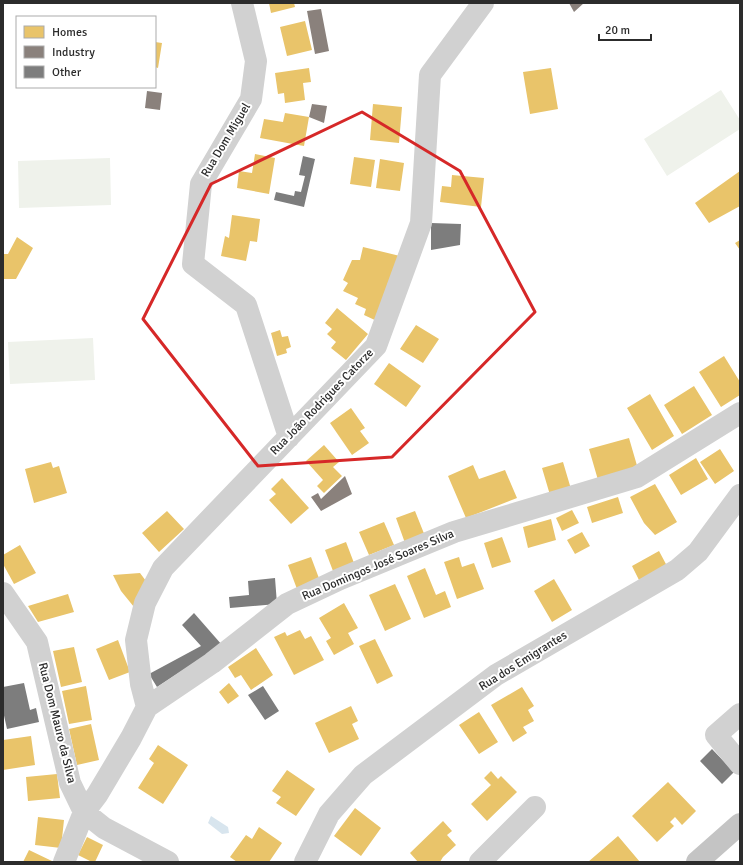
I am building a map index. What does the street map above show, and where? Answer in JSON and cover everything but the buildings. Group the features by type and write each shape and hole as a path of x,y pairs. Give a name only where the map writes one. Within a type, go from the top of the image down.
{"main road":[{"path":"697,862 740,824"}],"street":[{"name":"Rua Dom Miguel","path":"242,3 256,61 250,99 200,184 193,264 246,305 289,437"},
{"name":"Rua João Rodrigues Catorze","path":"147,707 141,684 136,640 145,603 163,568 376,346 421,223 430,75 483,3"},
{"name":"Rua Domingos José Soares Silva","path":"64,862 84,812 97,795 127,745 147,707 212,663 287,604 454,532 637,477 740,413"},
{"name":"Rua dos Emigrantes","path":"305,862 330,814 363,775 496,675 677,570 698,552 740,495"},
{"name":"Rua Dom Mauro da Silva","path":"3,593 37,642 70,783 84,812 104,828 168,862"},
{"path":"740,714 716,735 740,764"},
{"path":"480,862 535,807"}],"highlighted area":[{"path":"362,112 460,171 535,312 392,457 258,466 143,319 211,184"}],"shaded area":[{"path":"721,90 740,120 740,129 667,176 644,139"},
{"path":"110,158 111,205 19,208 18,161"},
{"path":"93,338 95,380 10,384 8,342"},
{"path":"211,816 228,827 229,833 222,834 208,823"}]}
